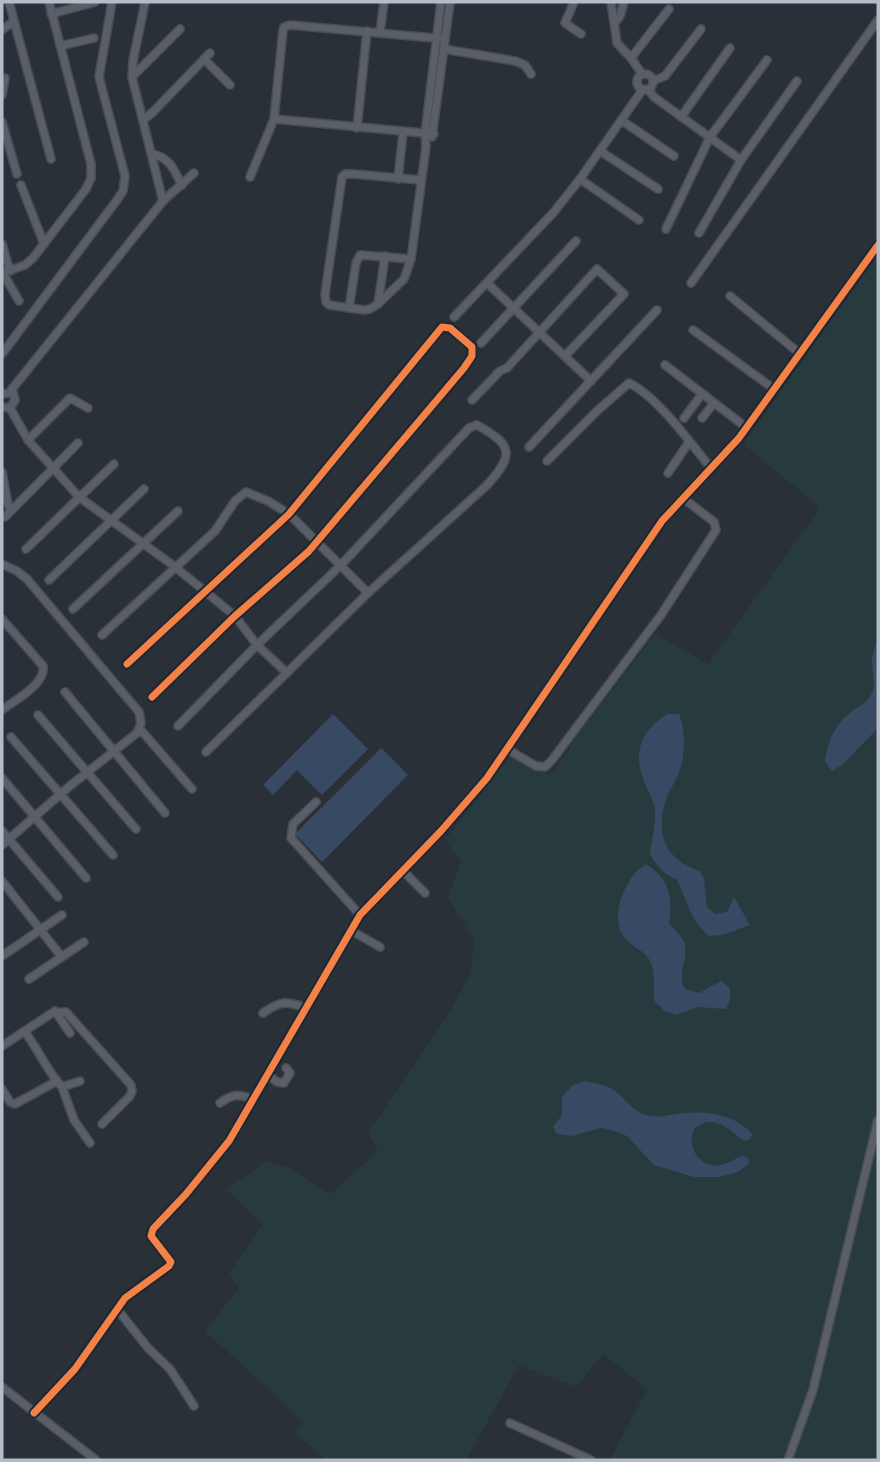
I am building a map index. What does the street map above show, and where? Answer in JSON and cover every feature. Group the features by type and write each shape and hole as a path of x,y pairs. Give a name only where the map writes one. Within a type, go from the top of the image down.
{"street":[{"path":"9,2 51,159"},
{"path":"5,272 29,262 86,189 91,178 91,164 49,2"},
{"path":"51,14 95,2"},
{"path":"2,354 117,200 125,184 99,77 112,2"},
{"path":"145,2 132,77 163,201"},
{"path":"380,32 383,2"},
{"path":"429,134 441,2"},
{"path":"421,180 345,174 340,181 324,298 330,305 363,310 378,304 404,279 411,258 450,2"},
{"path":"574,2 565,23 581,34"},
{"path":"610,2 617,43 642,74 649,75 648,86"},
{"path":"615,23 624,2"},
{"path":"631,58 668,9"},
{"path":"691,283 878,20"},
{"path":"2,30 14,21"},
{"path":"250,177 274,119 284,27 290,25 445,39"},
{"path":"132,77 180,29"},
{"path":"454,317 553,213 648,86 664,76 701,29"},
{"path":"357,128 367,31"},
{"path":"60,46 94,38"},
{"path":"681,117 730,48"},
{"path":"444,49 515,61 525,65 531,75"},
{"path":"143,120 207,56 230,85"},
{"path":"666,229 709,137 767,60"},
{"path":"642,74 637,80 648,86 654,97 741,160"},
{"path":"2,94 5,78"},
{"path":"699,233 741,160 797,81"},
{"path":"274,119 429,134"},
{"path":"621,120 674,156"},
{"path":"2,122 4,140 17,174"},
{"path":"398,179 403,133"},
{"path":"600,151 658,189"},
{"path":"153,154 170,162 182,185"},
{"path":"2,394 10,393 163,201 194,173"},
{"path":"580,179 639,220"},
{"path":"21,185 44,244"},
{"path":"481,343 576,241"},
{"path":"2,244 5,272 19,301"},
{"path":"34,1413 83,1359 117,1308 134,1291 169,1266 171,1262 168,1256 151,1236 153,1229 222,1150 360,915 487,778 662,521 747,428 878,245"},
{"path":"349,308 358,258 363,254 411,258"},
{"path":"378,304 385,256"},
{"path":"472,400 597,269 624,294 565,356"},
{"path":"487,283 591,381"},
{"path":"730,296 799,353"},
{"path":"529,447 657,310"},
{"path":"127,664 289,514 442,327 450,328 472,347 471,356 464,368 309,551 152,697"},
{"path":"693,330 774,389"},
{"path":"664,365 747,428"},
{"path":"547,461 629,383 666,414 711,468"},
{"path":"12,389 15,400 6,407 28,440 79,497 174,566 236,617 257,645 287,673"},
{"path":"684,418 702,394"},
{"path":"28,440 70,398 88,408"},
{"path":"702,418 714,403"},
{"path":"178,726 257,645 340,566 469,428 477,425 503,443 506,446 505,457 493,478 368,593 206,752"},
{"path":"668,472 689,442"},
{"path":"5,517 78,443"},
{"path":"26,549 114,464"},
{"path":"2,472 11,510"},
{"path":"49,580 144,489"},
{"path":"102,635 215,531 235,501 246,492 268,500 289,514 368,593"},
{"path":"507,749 536,766 545,766 661,615 716,530 714,522 683,498"},
{"path":"73,610 178,511"},
{"path":"2,564 27,579 139,712 141,719 140,729 2,845"},
{"path":"2,619 43,666 44,671 36,683 2,710"},
{"path":"65,692 165,813"},
{"path":"38,715 136,829"},
{"path":"140,729 192,789"},
{"path":"11,737 113,855"},
{"path":"2,778 86,878"},
{"path":"316,802 293,824 290,838 360,915"},
{"path":"2,831 58,897"},
{"path":"402,870 425,893"},
{"path":"2,881 61,956"},
{"path":"2,956 62,915"},
{"path":"350,930 380,947"},
{"path":"29,979 83,942"},
{"path":"263,1013 285,1001 307,1008"},
{"path":"55,1012 70,1033"},
{"path":"2,1046 55,1012 66,1012 131,1086 130,1096 102,1125"},
{"path":"24,1031 59,1084 74,1120 90,1143"},
{"path":"268,1075 277,1082 284,1083 290,1073 286,1068"},
{"path":"2,1089 10,1102 20,1103 59,1084 80,1081"},
{"path":"220,1103 229,1096 239,1094 253,1100"},
{"path":"788,1460 813,1390 878,1119"},
{"path":"117,1308 145,1345 170,1369 194,1406"},
{"path":"2,1387 96,1460"},
{"path":"510,1423 591,1460"}],"green space":[{"path":"878,255 878,1460 610,1460 647,1389 603,1354 576,1387 519,1365 466,1460 326,1460 295,1433 303,1421 205,1331 239,1288 229,1273 263,1224 225,1189 266,1162 290,1168 330,1194 378,1151 368,1133 451,1009 471,973 474,940 448,898 461,862 445,840 515,750 550,776 570,749 572,742 655,634 708,664 820,508 743,444"}],"water":[{"path":"878,642 878,728 842,765 832,771 825,761 830,741 840,723 871,695 874,683 872,657"},
{"path":"333,714 368,749 322,795 297,770 273,795 263,785"},
{"path":"667,714 679,714 684,743 681,766 663,810 662,833 670,852 688,866 700,871 704,879 707,907 715,914 727,912 734,897 750,925 723,935 709,936 702,929 692,916 676,879 660,868 650,853 655,809 641,773 639,753 650,728"},
{"path":"381,748 408,775 322,862 295,834"},
{"path":"646,864 660,876 668,890 669,923 683,939 685,948 682,976 685,989 699,993 721,981 730,988 730,1001 726,1009 697,1007 675,1015 655,1002 651,963 646,955 624,937 618,919 626,887"},
{"path":"585,1081 609,1088 635,1109 650,1116 705,1113 723,1116 739,1123 752,1134 751,1139 744,1141 721,1124 708,1122 695,1128 692,1135 693,1149 701,1160 714,1166 743,1155 748,1158 749,1164 738,1172 719,1177 694,1177 654,1165 627,1136 614,1131 601,1128 572,1136 557,1134 553,1127 562,1115 562,1097 573,1085"}],"cycle path":[{"path":"34,1413 75,1369 125,1298 169,1266 171,1262 151,1236 153,1229 229,1141 360,915 441,831 487,778 662,521 739,438 878,245"},
{"path":"127,664 289,514 442,327 450,328 472,347 472,356 464,368 309,551 235,616 152,697"}]}
